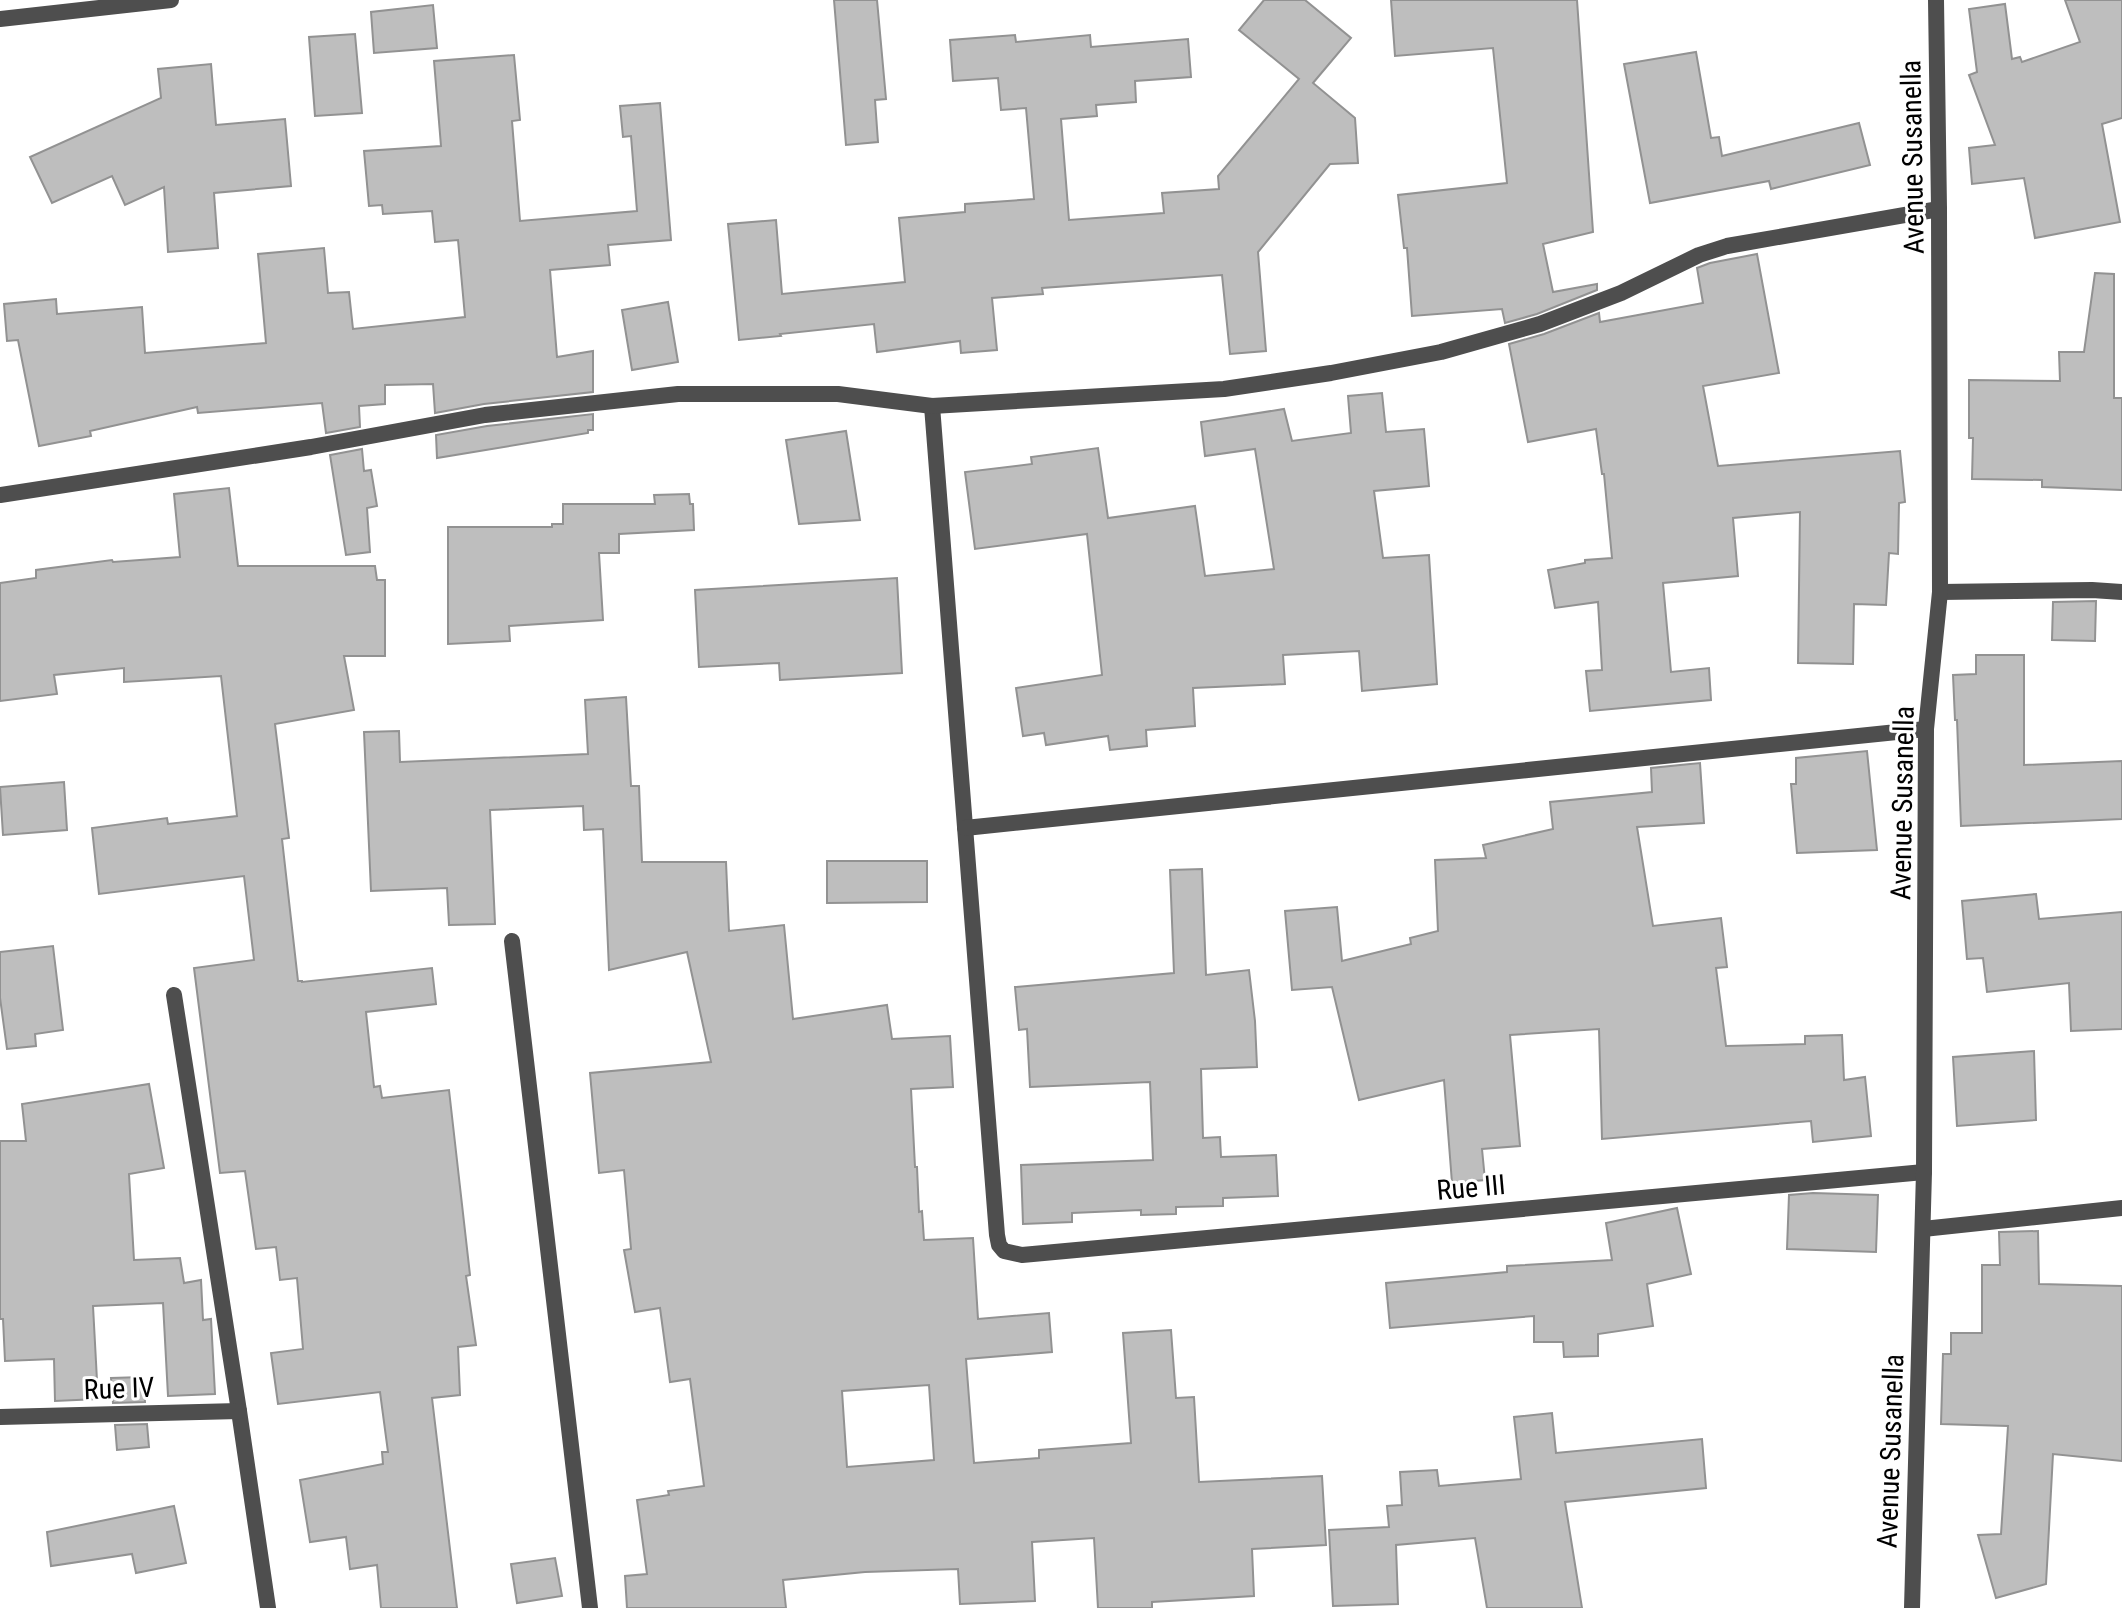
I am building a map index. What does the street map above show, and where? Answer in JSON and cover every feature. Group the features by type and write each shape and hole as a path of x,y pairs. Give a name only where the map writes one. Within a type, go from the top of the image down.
{"street":[{"path":"0,19 171,0"},
{"name":"Avenue Susanella","path":"1912,1608 1924,1172 1926,729 1940,592 1936,0"},
{"path":"0,495 311,447 485,415 678,394 838,394 932,406 1224,389 1441,352 1540,324 1621,293 1699,255 1727,246 1939,209"},
{"path":"932,406 965,828 1926,729"},
{"path":"1940,592 2122,592"},
{"name":"Rue III","path":"965,828 997,1235 1004,1251 1022,1255 1924,1172"},
{"path":"512,941 590,1608"},
{"path":"174,995 268,1608"},
{"path":"1923,1229 2122,1208"},
{"name":"Rue IV","path":"0,1417 239,1411"}],"building":[{"path":"834,0 877,0 886,99 875,100 878,142 846,145"},
{"path":"1264,0 1305,0 1351,38 1313,83 1355,118 1358,163 1330,164 1258,252 1266,351 1230,354 1222,275 1042,288 1043,294 992,298 997,350 961,353 960,341 877,352 874,324 739,340 728,224 776,220 782,294 905,282 899,218 965,212 965,204 1034,199 1026,108 1001,110 998,78 953,81 950,40 1015,35 1016,42 1090,35 1091,47 1188,39 1191,77 1135,81 1136,102 1096,105 1097,116 1061,119 1069,220 1164,213 1162,193 1219,189 1218,176 1299,79 1239,30"},
{"path":"1391,0 1577,0 1593,232 1543,244 1553,292 1597,284 1597,290 1505,323 1502,309 1412,316 1407,248 1404,248 1398,195 1507,183 1493,48 1395,56"},
{"path":"2065,0 2122,0 2122,118 2102,124 2120,222 2035,238 2024,178 1972,184 1969,148 1995,145 1969,75 1977,72 1969,9 2005,4 2012,59 2020,57 2022,62 2080,42"},
{"path":"433,5 437,48 374,53 371,12"},
{"path":"355,34 362,113 315,116 309,37"},
{"path":"1696,52 1711,138 1719,137 1722,156 1859,123 1870,165 1771,189 1769,181 1650,203 1624,64"},
{"path":"514,55 520,120 512,121 520,221 637,211 631,136 623,137 620,106 660,103 671,240 608,245 610,265 550,270 557,357 593,351 593,392 484,404 435,413 433,384 385,385 385,404 359,406 360,427 326,433 322,403 198,413 197,407 90,431 91,436 39,446 18,340 7,341 4,304 56,299 57,314 142,307 145,353 266,343 258,254 324,248 328,293 349,292 353,329 465,317 458,240 435,242 432,211 383,214 382,205 369,206 364,151 441,146 434,61"},
{"path":"211,64 216,125 285,119 291,186 214,193 218,248 168,252 164,187 125,205 112,176 52,203 30,157 161,98 158,69"},
{"path":"1757,254 1779,373 1703,386 1718,466 1900,451 1905,502 1899,503 1898,554 1889,553 1886,605 1854,604 1853,664 1798,663 1800,512 1733,518 1738,576 1663,583 1671,672 1709,668 1711,700 1590,711 1586,671 1602,670 1598,602 1555,608 1548,570 1585,563 1585,560 1612,558 1604,474 1596,429 1528,442 1509,344 1599,313 1600,322 1703,303 1697,268"},
{"path":"2095,273 2114,274 2114,398 2122,398 2122,490 2042,487 2042,480 1972,479 1969,380 2060,381 2059,352 2084,352"},
{"path":"668,302 678,362 632,370 622,310"},
{"path":"1382,393 1386,432 1424,429 1429,486 1374,491 1383,558 1429,555 1437,684 1362,691 1359,651 1283,655 1285,684 1193,688 1195,726 1146,730 1147,746 1110,750 1108,736 1046,745 1044,733 1023,736 1016,688 1102,675 1087,534 975,549 965,472 1032,464 1031,457 1098,448 1108,518 1195,506 1205,576 1274,569 1255,449 1205,456 1201,422 1284,409 1292,441 1351,433 1348,396"},
{"path":"593,414 593,430 588,430 588,433 437,458 436,435"},
{"path":"846,431 860,520 799,524 786,440"},
{"path":"362,449 364,471 371,470 377,506 367,508 370,552 346,555 330,455"},
{"path":"229,488 238,566 375,566 377,580 385,580 385,656 344,656 354,710 275,724 289,838 282,839 298,981 432,968 436,1004 366,1012 374,1087 380,1086 382,1098 449,1090 470,1275 466,1276 476,1345 458,1347 460,1395 432,1398 457,1608 381,1608 377,1565 350,1569 346,1537 310,1542 300,1480 383,1464 382,1452 388,1452 380,1392 278,1404 271,1353 303,1349 297,1278 280,1280 276,1247 256,1249 245,1171 220,1173 194,968 254,960 244,876 99,894 92,828 167,818 168,824 237,816 221,676 124,682 124,668 54,675 57,694 0,701 0,583 36,578 36,570 112,560 180,557 174,494"},
{"path":"689,494 690,504 693,504 694,530 619,534 619,553 599,553 603,620 509,626 510,641 448,644 448,527 552,527 552,524 563,524 563,504 655,504 654,495"},
{"path":"897,578 902,673 780,680 779,663 699,667 695,590"},
{"path":"2096,601 2095,641 2052,640 2053,602"},
{"path":"1976,655 2024,655 2024,765 2122,761 2122,819 1961,826 1953,675 1976,674"},
{"path":"626,697 631,786 639,786 642,862 726,862 729,931 784,925 793,1019 887,1005 892,1039 950,1036 953,1087 911,1089 915,1167 924,1240 973,1238 978,1319 1049,1313 1052,1352 966,1359 974,1463 1039,1458 1039,1450 1131,1443 1123,1333 1171,1330 1176,1398 1194,1397 1199,1482 1322,1476 1326,1545 1252,1549 1254,1596 1152,1602 1152,1608 1098,1608 1094,1538 1032,1542 1035,1601 960,1604 958,1569 865,1572 783,1580 786,1608 627,1608 625,1576 647,1574 637,1500 669,1495 668,1491 704,1486 690,1379 670,1382 660,1308 635,1312 624,1250 631,1249 624,1170 599,1173 590,1073 711,1062 687,952 609,970 603,829 584,830 583,806 490,810 495,924 449,925 447,888 371,891 364,732 399,731 400,762 588,754 585,700","holes":["929,1385 934,1460 847,1467 842,1391"]},
{"path":"1867,751 1877,850 1797,853 1791,784 1796,784 1796,758"},
{"path":"1700,763 1704,823 1637,827 1653,926 1721,918 1727,967 1716,968 1726,1046 1805,1044 1805,1036 1842,1035 1844,1080 1865,1077 1871,1136 1813,1142 1811,1121 1602,1139 1599,1029 1510,1035 1520,1146 1482,1149 1485,1180 1452,1183 1444,1080 1359,1100 1332,987 1292,990 1285,911 1337,907 1342,961 1411,944 1410,938 1438,931 1435,860 1486,858 1483,845 1553,829 1550,802 1652,792 1651,768"},
{"path":"64,782 67,830 3,835 0,787"},
{"path":"827,861 927,861 927,902 827,903"},
{"path":"1202,869 1206,975 1249,970 1257,1067 1201,1069 1203,1138 1220,1137 1221,1157 1276,1155 1278,1196 1223,1198 1223,1206 1176,1207 1176,1214 1141,1215 1141,1210 1072,1213 1072,1222 1023,1224 1021,1165 1153,1160 1150,1082 1030,1087 1027,1029 1019,1030 1015,987 1174,973 1170,870"},
{"path":"2036,894 2039,919 2122,912 2122,1029 2071,1031 2069,983 1987,992 1983,958 1967,959 1962,901"},
{"path":"53,946 63,1030 35,1034 36,1046 7,1049 0,998 0,952"},
{"path":"2034,1051 2036,1120 1957,1126 1953,1057"},
{"path":"149,1084 164,1168 129,1174 134,1260 180,1258 184,1283 201,1280 203,1320 211,1319 215,1394 168,1396 163,1303 93,1306 98,1399 55,1401 54,1359 5,1361 3,1319 0,1319 0,1141 26,1141 22,1104"},
{"path":"1789,1195 1878,1195 1876,1252 1787,1249"},
{"path":"1677,1208 1691,1274 1647,1284 1653,1326 1598,1334 1598,1356 1564,1357 1563,1342 1534,1342 1534,1316 1390,1328 1386,1283 1507,1272 1507,1266 1612,1260 1606,1223"},
{"path":"2038,1231 2039,1284 2122,1286 2122,1461 2053,1454 2046,1584 1996,1598 1978,1535 2001,1534 2008,1426 1941,1424 1943,1354 1951,1354 1951,1333 1982,1333 1982,1265 2000,1265 1999,1232"},
{"path":"143,1377 145,1402 113,1403 111,1378"},
{"path":"1552,1413 1556,1453 1702,1439 1706,1488 1565,1502 1582,1608 1487,1608 1475,1538 1396,1545 1398,1604 1333,1606 1329,1530 1389,1527 1387,1506 1402,1505 1400,1472 1437,1470 1439,1486 1521,1479 1514,1417"},
{"path":"147,1424 149,1447 117,1450 115,1425"},
{"path":"174,1506 186,1563 136,1573 132,1554 51,1566 47,1532"},
{"path":"555,1558 562,1596 517,1603 511,1564"}]}
